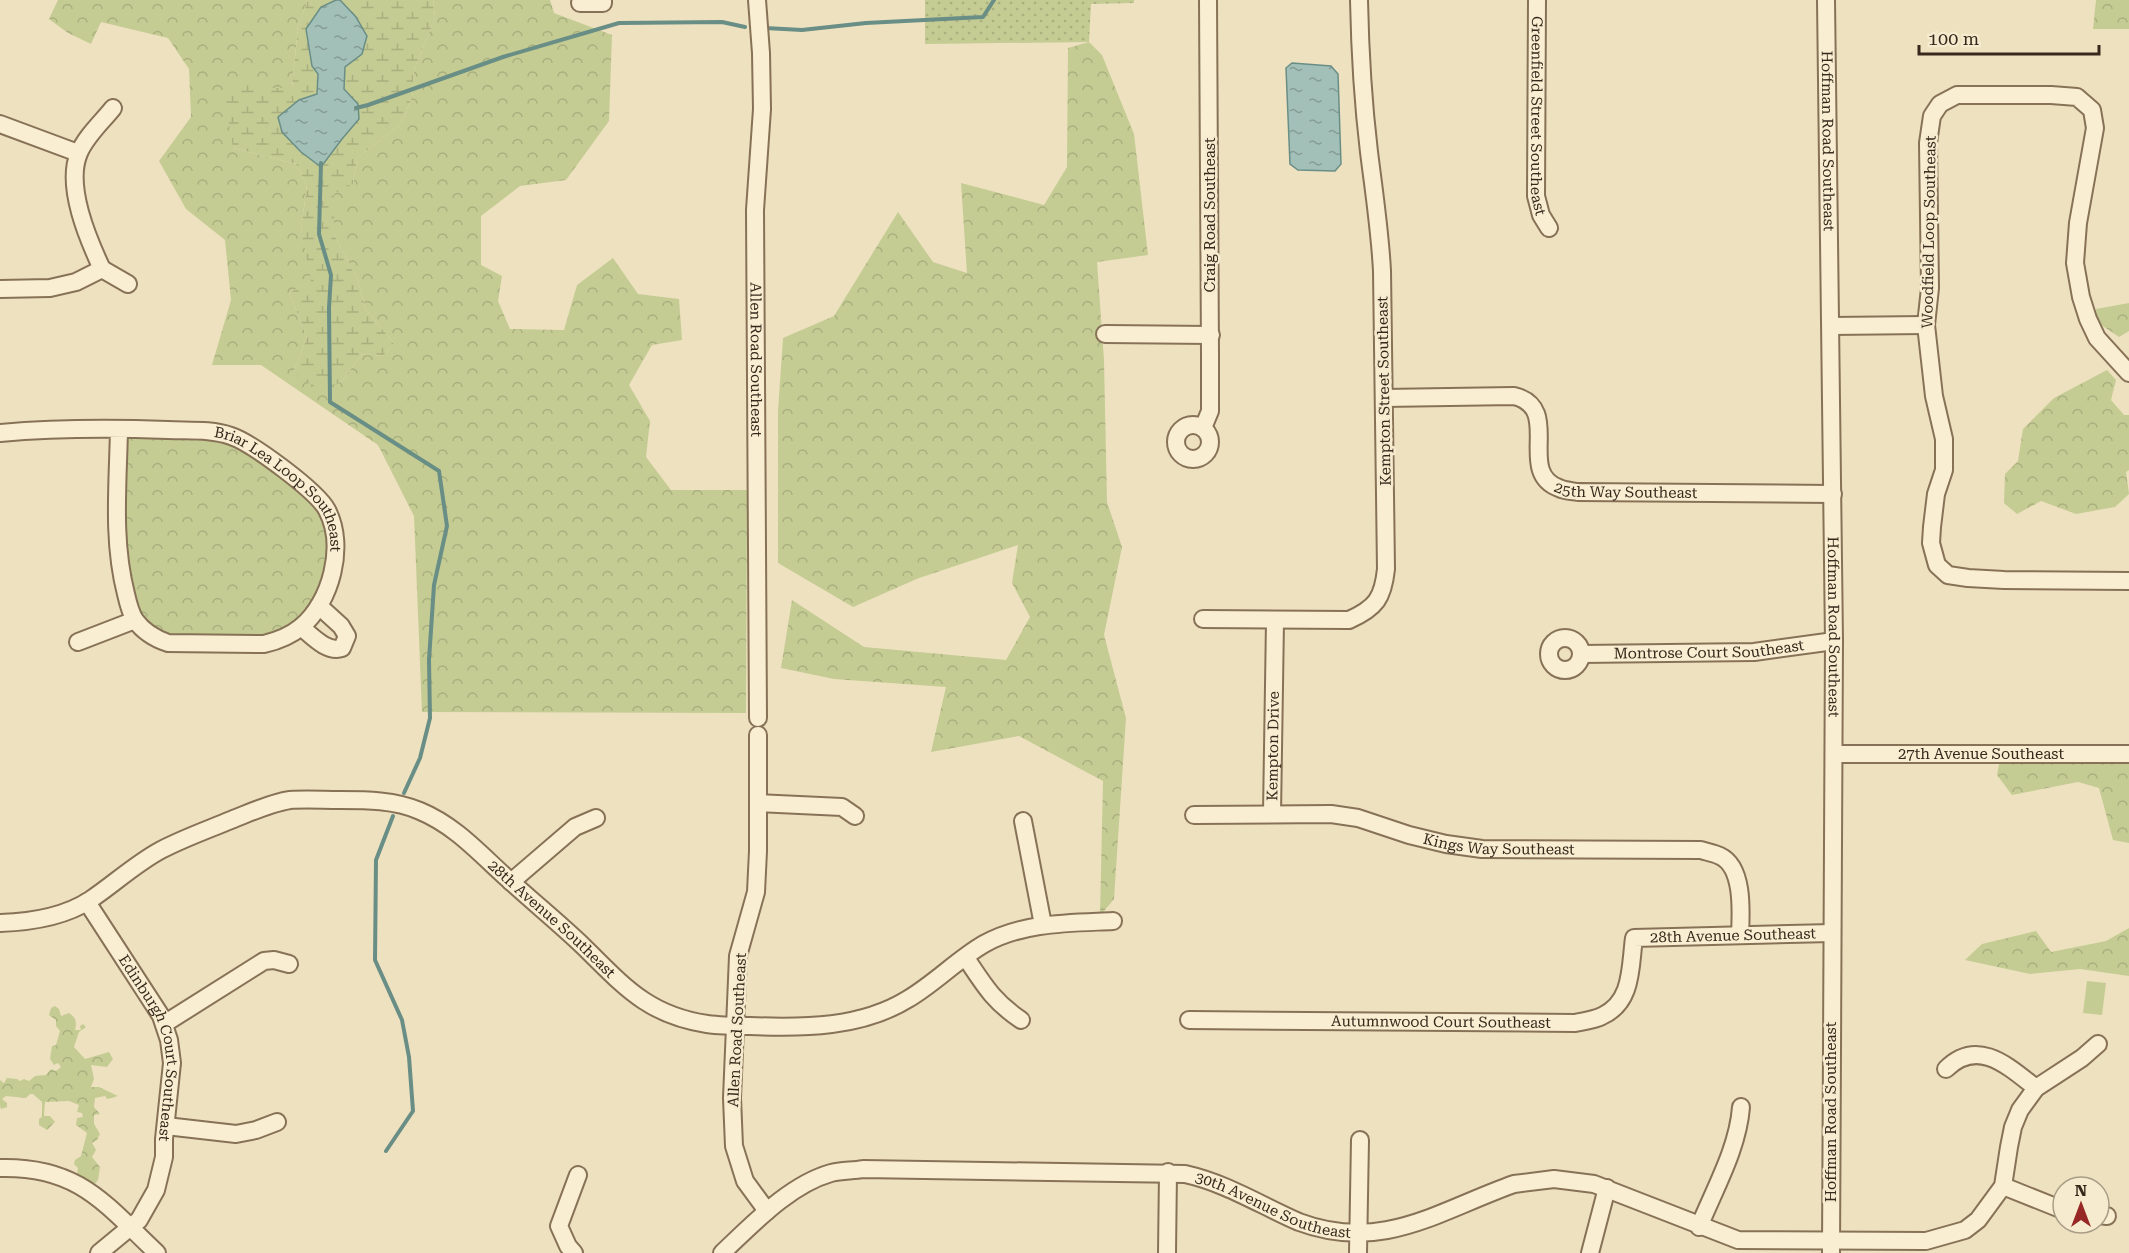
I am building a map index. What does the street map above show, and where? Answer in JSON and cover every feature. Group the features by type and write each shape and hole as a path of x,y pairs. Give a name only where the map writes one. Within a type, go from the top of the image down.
{"street":[{"path":"580,3 603,3 603,0"},
{"name":"Allen Road Southeast","path":"757,0 762,109 755,210 758,727 756,892 738,956 732,1098 734,1146 745,1181 767,1211"},
{"name":"Craig Road Southeast","path":"1203,428 1210,411 1211,335 1208,0"},
{"name":"Kempton Street Southeast","path":"1203,619 1349,620 1366,612 1378,600 1384,585 1386,569 1382,261 1365,112 1359,0"},
{"name":"Greenfield Street Southeast","path":"1537,0 1536,196 1541,214 1549,228"},
{"name":"Hoffman Road Southeast","path":"1826,0 1834,641 1831,1247"},
{"name":"Woodfield Loop Southeast","path":"2129,373 2097,338 2081,297 2075,262 2078,223 2095,128 2092,110 2077,97 1958,95 1940,104 1932,116 1928,143 1930,288 1926,326 1934,396 1944,439 1944,470 1936,494 1931,543 1937,565 1948,575 1968,578 2129,581"},
{"path":"113,108 78,153 76,170 79,206 84,228 102,269 128,284"},
{"path":"0,124 78,153"},
{"path":"0,289 50,288 76,282 102,269"},
{"path":"1831,326 1926,326"},
{"path":"1105,334 1211,335"},
{"name":"25th Way Southeast","path":"1384,398 1514,396 1524,399 1533,406 1538,415 1539,462 1542,474 1559,489 1578,492 1833,494"},
{"name":"Briar Lea Loop Southeast","path":"0,433 35,429 219,432 234,436 256,447 319,499 330,516 335,551 333,573 319,606 301,627 278,641 264,644 168,643 157,639 135,620"},
{"path":"78,642 135,620 129,609 118,559 120,429"},
{"path":"301,627 327,647 337,650 342,648 347,636 344,630 319,606"},
{"name":"Kempton Drive","path":"1272,814 1275,621"},
{"name":"Montrose Court Southeast","path":"1581,654 1754,652 1834,641"},
{"name":"27th Avenue Southeast","path":"1834,754 2129,754"},
{"name":"28th Avenue Southeast","path":"0,923 29,922 87,902 161,850 255,810 287,800 374,801 400,804 418,810 444,824 478,849 511,882 582,945 611,977 653,1008 708,1024 796,1028 868,1017 907,1000 985,944 1043,925 1113,921"},
{"path":"758,803 842,807 855,816"},
{"name":"Kings Way Southeast","path":"1194,815 1331,814 1358,818 1428,840 1482,849 1701,850 1722,856 1735,872 1741,901 1740,935"},
{"path":"511,882 575,827 596,818"},
{"path":"1023,821 1043,925"},
{"name":"Edinburgh Court Southeast","path":"87,902 153,1001 164,1024 172,1063 164,1157 156,1190 148,1206 131,1228 99,1253"},
{"name":"28th Avenue Southeast","path":"1634,938 1832,933"},
{"name":"Autumnwood Court Southeast","path":"1189,1020 1575,1023 1603,1016 1620,1004 1628,990 1634,938"},
{"path":"966,958 1002,1008 1021,1020"},
{"path":"164,1024 264,961 274,960 289,964"},
{"path":"2051,1205 2003,1186 2013,1126 2020,1110 2036,1088 2082,1059 2098,1044"},
{"path":"1946,1069 1953,1062 1971,1054 1999,1060 2036,1088"},
{"path":"1699,1227 1731,1149 1740,1123 1741,1107"},
{"path":"166,1126 236,1134 277,1122"},
{"path":"1358,1253 1360,1140"},
{"path":"0,1168 40,1171 85,1188 104,1202 157,1253"},
{"name":"30th Avenue Southeast","path":"722,1253 767,1211 791,1193 823,1176 863,1169 1168,1172 1208,1179 1317,1229 1358,1235 1381,1234 1403,1228 1492,1192 1531,1180 1571,1180 1607,1188 1699,1227 1738,1240 1831,1247 1926,1241 1951,1235 1965,1230 1978,1220 2003,1186"},
{"path":"1167,1253 1168,1172"},
{"path":"574,1253 568,1246 559,1226 578,1175"},
{"path":"1590,1253 1607,1188"}],"green space":[{"path":"58,0 308,0 298,26 292,88 260,88 233,148 296,164 307,185 301,229 312,281 289,293 307,337 294,371 341,382 362,354 383,356 394,343 366,310 358,281 334,234 334,193 353,184 357,158 401,124 412,97 414,70 435,18 433,0 550,0 554,13 612,35 609,121 566,180 520,186 481,216 481,265 502,276 498,301 510,329 564,330 577,285 613,258 638,294 679,299 682,340 652,345 629,385 650,421 646,457 671,490 747,490 746,713 422,712 414,516 378,445 261,365 212,365 231,300 225,240 186,209 159,161 191,117 189,69 168,38 101,22 91,44 68,33 49,19"},
{"path":"308,0 336,0 321,7 312,66 318,74 317,94 299,100 342,139 359,119 358,104 344,89 345,67 362,54 356,17 340,0 433,0 435,18 414,70 412,97 401,124 357,158 353,184 334,194 334,234 358,281 366,310 394,343 383,356 362,354 341,382 318,391 294,371 307,337 289,293 311,281 301,229 307,185 296,164 233,148 225,99 249,76 261,88 292,88 298,26"},
{"path":"925,0 1134,0 1134,3 1091,4 1089,42 925,44"},
{"path":"2096,0 2129,0 2129,29 2093,29"},
{"path":"1089,42 1102,55 1134,134 1148,255 1097,262 1104,360 1107,502 1122,547 1104,635 1126,718 1114,899 1100,916 1103,781 1019,736 931,752 946,687 834,679 781,668 792,600 864,647 1006,660 1030,617 1012,583 1018,545 919,578 853,607 778,563 778,411 783,338 834,316 898,212 933,262 967,273 961,183 1044,205 1067,167 1068,48"},
{"path":"2129,303 2129,331 2119,337 2097,322 2096,309"},
{"path":"2107,370 2116,380 2111,400 2124,415 2129,415 2129,470 2126,472 2129,494 2115,507 2076,514 2041,501 2017,514 2004,503 2005,474 2018,461 2023,429 2054,398"},
{"path":"119,429 234,437 330,516 328,586 278,641 168,643 129,609"},
{"path":"2001,754 2129,754 2129,843 2113,840 2099,788 2078,782 2012,795 1997,775"},
{"path":"2129,928 2129,976 2080,969 2030,974 1965,960 1982,944 2036,931 2051,952 2106,941"},
{"path":"2087,981 2106,983 2102,1015 2083,1013"},
{"path":"55,1006 59,1009 61,1016 69,1013 73,1016 76,1022 75,1030 81,1030 80,1026 83,1024 86,1027 79,1032 74,1047 85,1059 109,1052 113,1059 107,1067 91,1065 94,1079 91,1087 99,1087 118,1096 107,1099 105,1096 95,1098 94,1107 100,1114 94,1115 94,1124 100,1134 92,1143 96,1150 92,1157 100,1167 98,1180 94,1185 77,1174 78,1168 74,1164 75,1160 81,1156 87,1133 76,1125 77,1118 83,1117 82,1113 77,1112 79,1105 69,1101 45,1102 44,1116 50,1116 55,1122 47,1130 39,1125 39,1119 42,1117 42,1102 33,1094 26,1098 6,1096 2,1099 7,1103 7,1107 1,1109 0,1106 0,1080 4,1083 7,1078 29,1081 35,1076 46,1075 51,1069 56,1071 61,1067 58,1063 54,1065 50,1059 52,1046 56,1045 60,1031 56,1026 56,1020 49,1015 51,1008"}],"water":[{"path":"340,0 356,17 367,36 362,54 345,67 344,89 358,104 359,119 321,167 301,152 282,132 278,117 299,100 317,94 318,74 312,66 306,29 321,7"},
{"path":"1292,63 1331,66 1338,74 1341,164 1335,171 1298,170 1290,164 1286,68"}],"waterway":[{"path":"765,28 802,30 866,23 983,17 994,0"},
{"path":"356,108 503,57 619,23 722,22 745,27"},
{"path":"321,163 319,234 331,275 330,402 439,471 447,526 434,585 429,660 430,718 420,758 404,793"},
{"path":"386,1151 413,1111 409,1057 402,1020 375,960 376,860 393,816"}]}
